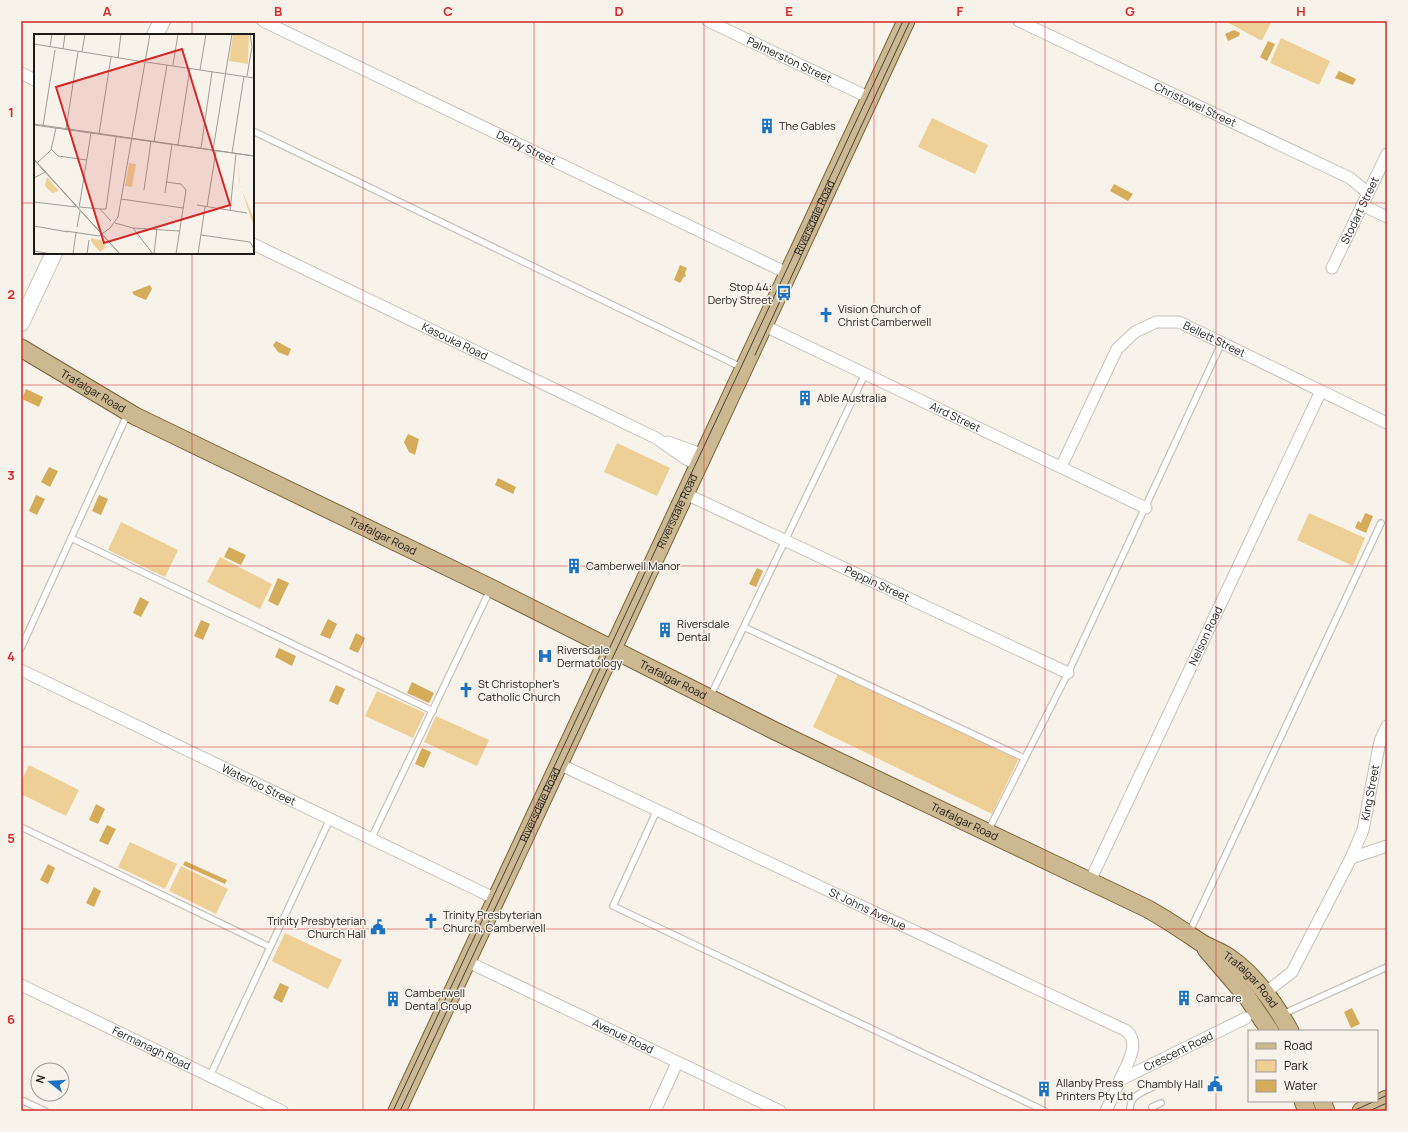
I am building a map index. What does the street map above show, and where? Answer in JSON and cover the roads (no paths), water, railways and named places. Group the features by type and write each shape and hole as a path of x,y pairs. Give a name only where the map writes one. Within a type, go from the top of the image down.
{"main road":[{"name":"Riversdale Road","path":"397,1111 466,961 745,369 906,21"},
{"name":"Trafalgar Road","path":"21,348 128,412 491,588 789,738 1148,909 1230,958 1265,993 1281,1015 1289,1030"},
{"name":"Trafalgar Road","path":"1194,937 1247,997 1269,1030"},
{"path":"1361,1111 1387,1099"},
{"path":"1379,1111 1387,1099"}],"street":[{"path":"156,34 162,21"},
{"name":"Derby Street","path":"263,21 789,274"},
{"name":"Palmerston Street","path":"708,21 870,98"},
{"name":"Christowel Street","path":"1019,21 1350,178 1368,193"},
{"path":"21,73 34,80"},
{"name":"Stodart Street","path":"1332,268 1387,154"},
{"path":"1362,205 1387,217"},
{"name":"Kasouka Road","path":"254,244 656,438 686,459 702,460"},
{"path":"21,323 54,254"},
{"name":"Bellett Street","path":"1061,466 1117,349 1135,332 1156,322 1179,322 1387,423"},
{"name":"Aird Street","path":"765,326 1061,466 1146,508"},
{"name":"Nelson Road","path":"1090,881 1321,390"},
{"name":"Peppin Street","path":"686,494 1068,673"},
{"name":"Waterloo Street","path":"21,670 496,899"},
{"name":"King Street","path":"1351,858 1363,830 1387,726"},
{"name":"St Johns Avenue","path":"559,764 1128,1031 1133,1040 1133,1051 1120,1080"},
{"path":"1265,993 1292,972 1351,858 1387,846"},
{"name":"Avenue Road","path":"466,961 780,1111"},
{"name":"Fermanagh Road","path":"21,985 282,1111"},
{"name":"Crescent Road","path":"1120,1080 1246,1018"},
{"path":"655,1111 677,1063"},
{"path":"1106,1111 1120,1080"}],"lane":[{"path":"254,131 745,369"},
{"path":"988,832 1068,673 1222,342"},
{"path":"710,697 865,374"},
{"path":"21,648 128,412"},
{"path":"1194,937 1381,523"},
{"path":"71,538 432,711"},
{"path":"371,839 491,588"},
{"path":"744,627 1024,758"},
{"path":"657,810 613,906 1045,1111"},
{"path":"210,1076 330,819"},
{"path":"21,827 270,947"},
{"path":"1281,1015 1387,968"},
{"path":"1130,1111 1130,1104 1134,1098 1153,1087"},
{"path":"21,1100 45,1111"},
{"path":"1154,1111 1152,1107 1161,1103"}],"water":[{"path":"1234,30 1240,33 1239,36 1228,41 1225,34"},
{"path":"1268,41 1275,44 1267,61 1260,57"},
{"path":"1339,71 1356,79 1353,85 1335,78"},
{"path":"1114,184 1133,194 1128,201 1110,191"},
{"path":"680,265 687,268 685,273 686,276 680,283 674,280"},
{"path":"150,285 152,289 146,300 134,295 132,292"},
{"path":"276,341 291,349 288,356 278,352 273,345"},
{"path":"26,389 43,397 39,407 22,399"},
{"path":"408,434 419,439 415,455 409,452 404,442"},
{"path":"49,467 58,471 50,487 41,482"},
{"path":"498,478 516,487 513,494 495,485"},
{"path":"36,495 45,499 37,515 29,511"},
{"path":"99,495 108,499 101,515 92,511"},
{"path":"1365,513 1373,516 1366,533 1355,528 1358,521 1361,523"},
{"path":"229,547 246,555 241,565 224,557"},
{"path":"757,568 763,571 756,587 749,584"},
{"path":"278,578 289,583 278,606 268,601"},
{"path":"140,597 149,602 141,617 133,613"},
{"path":"328,619 337,624 330,639 320,635"},
{"path":"201,620 210,624 203,640 194,636"},
{"path":"356,633 365,638 358,653 349,649"},
{"path":"279,648 296,656 292,666 275,657"},
{"path":"412,682 434,693 429,703 407,693"},
{"path":"336,685 345,689 338,705 329,701"},
{"path":"422,748 431,752 424,768 415,764"},
{"path":"96,804 105,809 98,824 89,820"},
{"path":"107,825 116,829 108,845 99,841"},
{"path":"185,861 227,880 225,884 183,865"},
{"path":"48,864 55,868 48,884 40,880"},
{"path":"94,887 101,891 94,907 86,903"},
{"path":"280,983 289,987 282,1003 273,998"},
{"path":"1352,1008 1360,1024 1351,1028 1344,1012"}],"tram line":[{"path":"393,1111 903,21"},
{"path":"755,355 910,21"},
{"path":"400,1111 658,561"},
{"path":"1378,1100 1387,1095"},
{"path":"1353,1111 1373,1102"},
{"path":"1369,1111 1387,1103"}],"place":[{"name":"The Gables","path":"767,126"},
{"name":"Stop 44: Derby Street","path":"784,293"},
{"name":"Vision Church of Christ Camberwell","path":"826,315"},
{"name":"Able Australia","path":"805,398"},
{"name":"Camberwell Manor","path":"574,566"},
{"name":"Riversdale Dental","path":"665,630"},
{"name":"Riversdale Dermatology","path":"545,656"},
{"name":"St Christopher's Catholic Church","path":"466,690"},
{"name":"Trinity Presbyterian Church, Camberwell","path":"431,921"},
{"name":"Trinity Presbyterian Church Hall","path":"378,927"},
{"name":"Camcare","path":"1184,998"},
{"name":"Camberwell Dental Group","path":"393,999"},
{"name":"Chambly Hall","path":"1215,1084"},
{"name":"Allanby Press Printers Pty Ltd","path":"1044,1089"}]}
